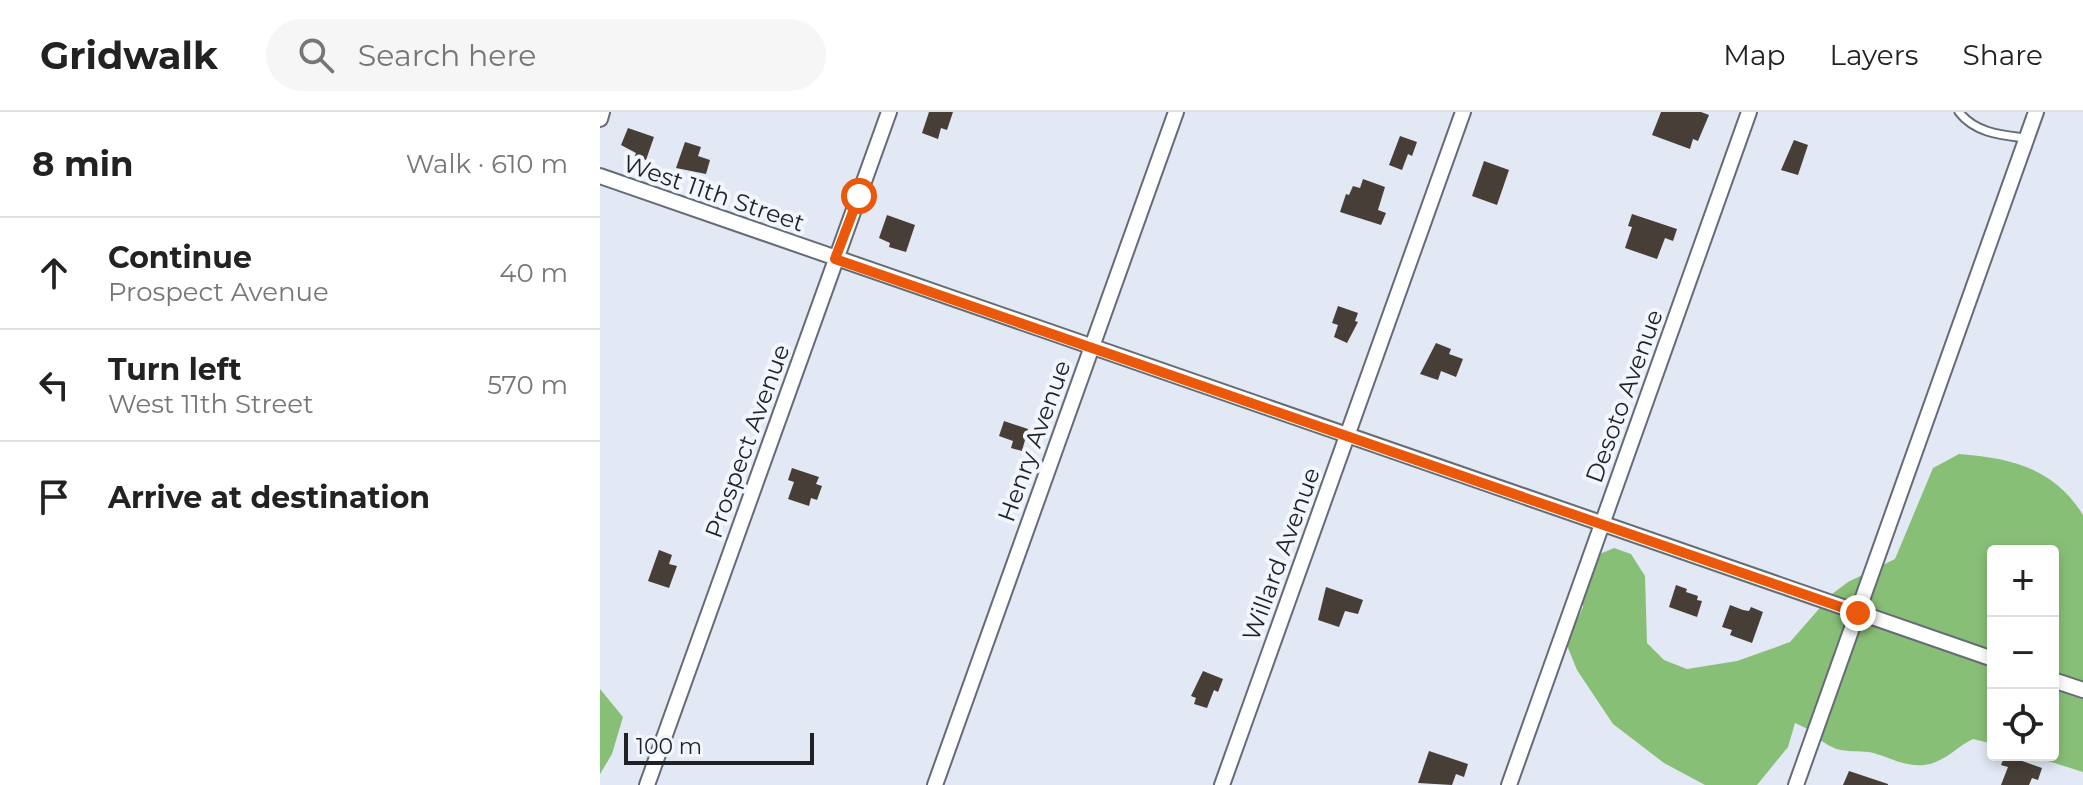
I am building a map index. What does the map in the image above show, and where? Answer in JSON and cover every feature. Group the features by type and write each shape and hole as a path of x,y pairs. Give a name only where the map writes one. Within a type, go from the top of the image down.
{"street":[{"path":"600,119 602,112"},
{"name":"Prospect Avenue","path":"647,785 889,112"},
{"name":"Henry Avenue","path":"935,785 1176,112"},
{"name":"Willard Avenue","path":"1222,785 1463,112"},
{"name":"Desoto Avenue","path":"1509,785 1749,112"},
{"path":"1796,785 2036,112"},
{"name":"West 11th Street","path":"600,176 1987,657"},
{"path":"2059,682 2083,690"}],"lane":[{"path":"1959,112 1973,125 1992,133 2026,138"}],"green space":[{"path":"1959,454 2030,468 2059,486 2083,515 2083,772 2048,761 2059,761 2059,545 1987,545 1987,742 1973,739 1938,761 1916,765 1869,752 1834,748 1815,737 1816,733 1795,723 1788,747 1757,785 1705,785 1664,763 1613,724 1577,670 1566,643 1583,607 1582,592 1595,556 1614,548 1631,554 1645,576 1647,643 1664,660 1687,669 1737,661 1790,642 1832,594 1848,582 1895,559 1933,468"},
{"path":"600,689 623,717 612,754 600,774"}],"building":[{"path":"929,112 953,112 947,130 941,128 938,139 922,133"},
{"path":"1661,112 1701,112 1709,115 1698,141 1693,139 1690,149 1652,135"},
{"path":"628,128 654,137 646,160 621,145"},
{"path":"1400,136 1417,142 1402,170 1389,165"},
{"path":"1794,140 1808,145 1798,175 1781,170"},
{"path":"685,142 701,147 698,156 710,160 706,174 676,168"},
{"path":"1484,161 1509,170 1497,205 1472,196"},
{"path":"1363,179 1385,187 1378,210 1386,213 1381,225 1340,212 1346,194 1349,195 1353,186 1360,188"},
{"path":"1632,214 1677,229 1673,241 1665,238 1657,259 1625,248 1632,227 1628,226"},
{"path":"887,215 915,225 906,252 889,247 890,243 879,238"},
{"path":"1338,306 1358,313 1355,321 1358,322 1347,343 1334,337 1338,325 1332,323"},
{"path":"1436,343 1451,349 1449,354 1463,359 1456,377 1441,371 1438,380 1420,374"},
{"path":"1004,421 1028,429 1022,451 1011,448 1013,441 999,436"},
{"path":"792,468 819,477 816,484 822,486 817,500 811,498 809,506 788,499 794,482 788,480"},
{"path":"659,550 672,555 669,564 677,566 669,588 648,581"},
{"path":"1676,585 1702,601 1697,617 1669,607"},
{"path":"1326,587 1363,600 1358,614 1345,611 1339,627 1318,620"},
{"path":"1730,605 1749,611 1751,607 1763,612 1752,643 1730,635 1732,630 1722,627"},
{"path":"1203,671 1223,679 1218,692 1214,690 1207,708 1194,704 1196,698 1191,696"},
{"path":"1429,751 1468,764 1464,777 1456,774 1452,785 1418,783"},
{"path":"2003,761 2022,761 2042,768 2038,780 2032,778 2029,785 2001,785 2008,767 2001,765"},
{"path":"1849,771 1888,784 1888,785 1843,785"}],"route":[{"path":"859,196 835,259 1858,613"}]}
